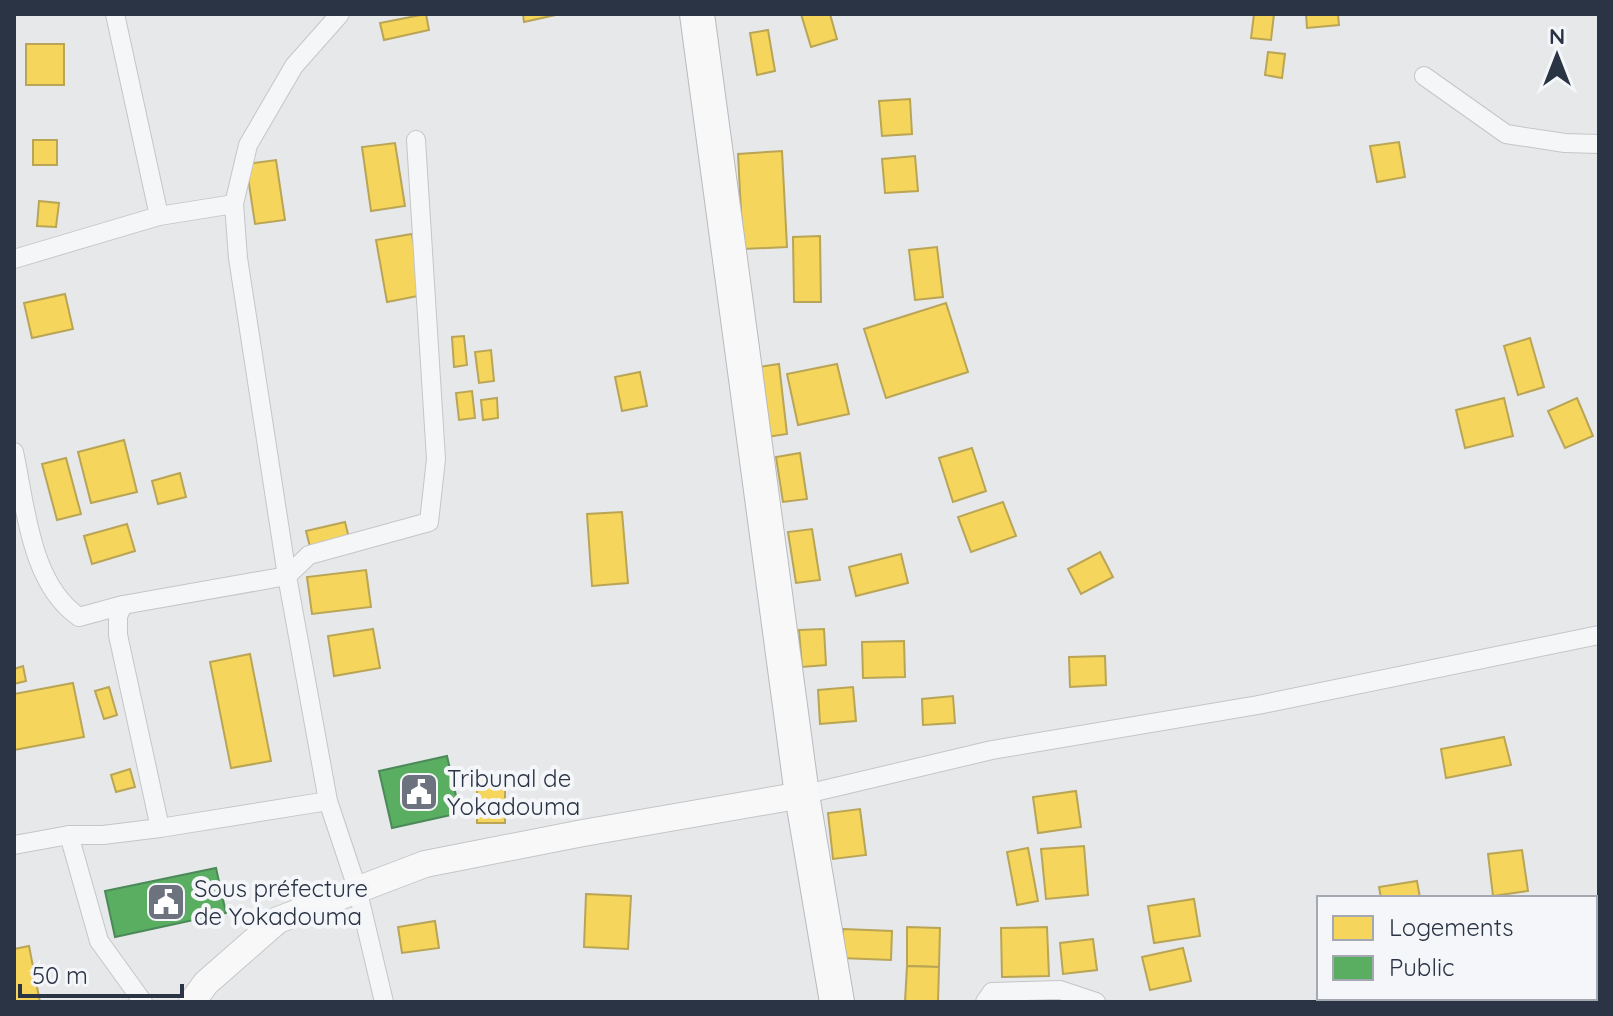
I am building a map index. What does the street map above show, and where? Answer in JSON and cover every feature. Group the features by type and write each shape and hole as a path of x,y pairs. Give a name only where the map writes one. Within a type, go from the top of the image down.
{"highway":[{"path":"697,14 802,795 837,1002"}],"street":[{"path":"115,14 159,216"},
{"path":"340,14 294,66 248,145 234,204 238,258 287,576 328,801 357,888 384,1002"},
{"path":"1424,76 1506,134 1565,143 1599,144"},
{"path":"14,452 41,571 63,606 79,617 123,605 287,576 309,555 429,522 436,459 416,140"},
{"path":"14,259 159,216 234,204"},
{"path":"123,605 118,616 118,635 160,828"},
{"path":"192,1002 206,983 278,920 425,864 802,795 992,750 1258,705 1599,635"},
{"path":"14,845 69,835 103,835 160,828 328,801"},
{"path":"69,835 99,941 143,1002"},
{"path":"985,1002 992,992 1060,990 1096,1002"}],"building: Logements":[{"path":"426,14 429,30 384,40 380,23"},
{"path":"523,14 560,14 524,22"},
{"path":"801,14 830,14 837,39 811,47"},
{"path":"1254,14 1274,14 1271,40 1251,38"},
{"path":"1306,14 1338,14 1339,25 1307,28"},
{"path":"768,30 775,71 757,75 750,33"},
{"path":"26,44 64,44 64,85 26,85"},
{"path":"1268,52 1285,54 1282,78 1265,75"},
{"path":"910,99 912,134 882,136 879,101"},
{"path":"33,140 57,140 57,165 33,165"},
{"path":"1399,142 1405,177 1377,182 1370,146"},
{"path":"395,143 405,206 371,211 362,147"},
{"path":"782,151 787,247 743,249 738,154"},
{"path":"915,156 918,191 885,193 882,159"},
{"path":"276,160 285,220 255,224 246,164"},
{"path":"39,201 59,203 56,227 37,226"},
{"path":"412,234 423,295 387,302 376,240"},
{"path":"820,236 821,302 794,302 793,237"},
{"path":"937,247 943,297 915,300 909,250"},
{"path":"65,294 73,329 32,338 24,303"},
{"path":"946,303 968,372 886,398 864,329"},
{"path":"464,336 467,365 454,367 452,337"},
{"path":"1530,338 1544,387 1518,395 1504,346"},
{"path":"491,350 494,381 479,383 475,352"},
{"path":"779,364 787,434 766,437 758,367"},
{"path":"837,364 849,414 798,425 787,374"},
{"path":"640,372 647,406 622,411 615,377"},
{"path":"472,391 475,418 459,420 456,393"},
{"path":"497,398 498,418 483,420 481,400"},
{"path":"1504,398 1513,436 1465,448 1456,410"},
{"path":"1577,398 1593,436 1565,448 1548,411"},
{"path":"124,440 137,492 91,503 78,452"},
{"path":"972,448 986,491 953,502 939,458"},
{"path":"800,453 807,499 783,502 776,457"},
{"path":"66,458 81,514 57,520 42,464"},
{"path":"180,473 186,497 158,504 152,481"},
{"path":"1003,502 1016,536 971,552 958,517"},
{"path":"622,512 628,583 592,586 587,514"},
{"path":"345,522 349,538 310,547 306,531"},
{"path":"127,524 135,551 92,564 84,536"},
{"path":"812,529 820,580 796,583 788,532"},
{"path":"1100,552 1113,577 1081,594 1068,569"},
{"path":"901,554 908,583 856,596 849,567"},
{"path":"366,570 371,607 312,614 307,577"},
{"path":"373,629 380,668 334,676 328,636"},
{"path":"824,629 826,665 802,667 799,630"},
{"path":"904,641 905,677 863,678 862,642"},
{"path":"250,654 271,761 231,768 210,662"},
{"path":"1105,656 1106,685 1070,687 1069,657"},
{"path":"23,666 26,681 14,684 14,669"},
{"path":"73,683 84,737 14,750 14,694"},
{"path":"109,687 117,715 104,719 95,691"},
{"path":"853,687 856,721 820,724 818,690"},
{"path":"953,696 955,723 923,725 922,699"},
{"path":"1504,737 1511,765 1446,778 1441,749"},
{"path":"130,769 135,787 116,792 111,775"},
{"path":"477,776 505,776 505,823 477,823"},
{"path":"1076,791 1081,827 1038,833 1033,797"},
{"path":"860,809 866,855 833,859 828,813"},
{"path":"1084,846 1088,895 1046,899 1041,849"},
{"path":"1028,848 1038,901 1017,905 1007,852"},
{"path":"1522,850 1528,891 1493,896 1488,854"},
{"path":"1417,881 1420,896 1381,896 1379,887"},
{"path":"586,894 631,896 628,949 584,947"},
{"path":"1194,899 1200,936 1154,943 1148,906"},
{"path":"435,921 439,948 402,953 398,927"},
{"path":"907,927 940,928 939,967 907,966"},
{"path":"1047,927 1049,976 1002,977 1001,928"},
{"path":"843,929 892,931 891,960 841,958"},
{"path":"1093,939 1097,970 1063,974 1060,943"},
{"path":"29,946 40,1002 14,1002 14,949"},
{"path":"1183,948 1191,981 1150,990 1142,957"},
{"path":"907,966 939,967 938,1002 905,1002"}],"building: Public":[{"name":"Tribunal de Yokadouma","path":"447,756 460,813 392,828 379,771"},
{"name":"Sous préfecture de Yokadouma","path":"216,868 226,913 115,937 105,891"}],"place":[{"name":"Tribunal de Yokadouma","path":"419,792"},
{"name":"Sous préfecture de Yokadouma","path":"166,902"}]}
